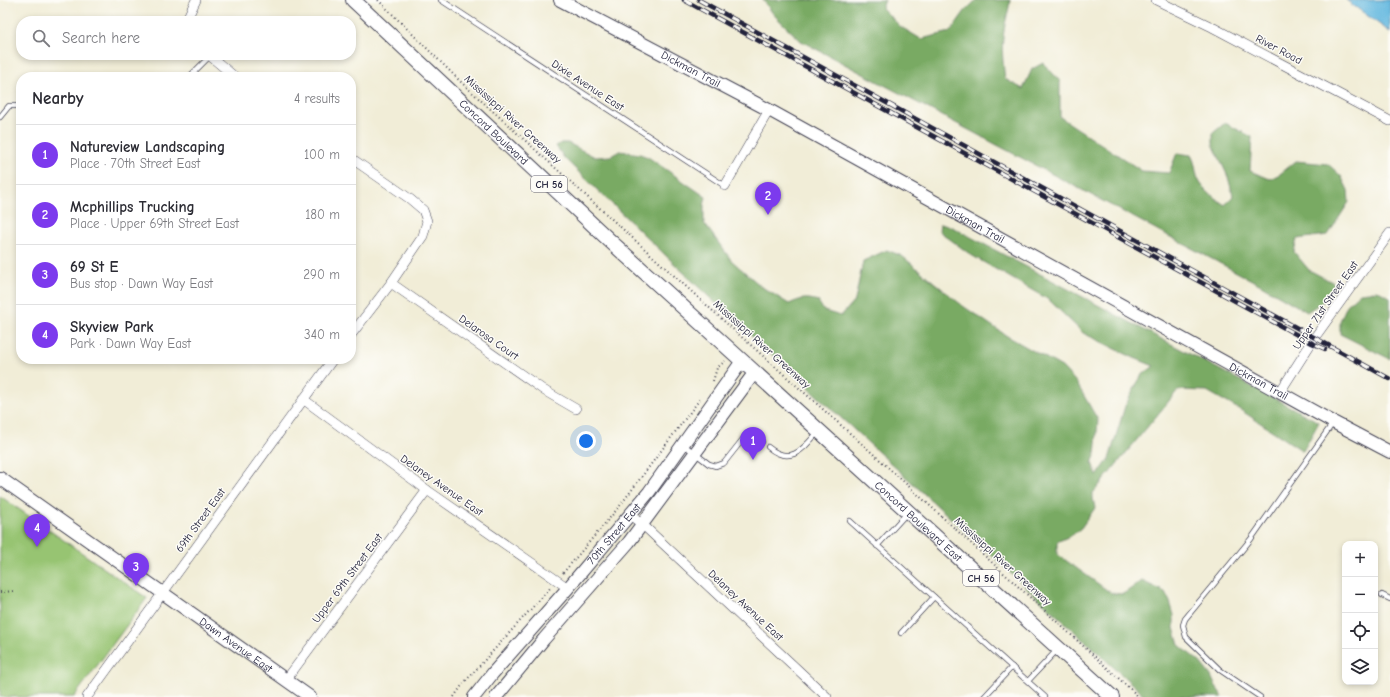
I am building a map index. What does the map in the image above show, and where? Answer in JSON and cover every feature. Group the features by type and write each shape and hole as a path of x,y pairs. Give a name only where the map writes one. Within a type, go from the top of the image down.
{"main road":[{"name":"Concord Boulevard","path":"353,0 608,239 737,356"},
{"name":"Concord Boulevard East","path":"737,356 1112,697"}],"street":[{"path":"188,16 196,0"},
{"name":"Dickman Trail","path":"560,0 769,110 1390,452"},
{"name":"River Road","path":"1156,0 1212,27 1390,120"},
{"path":"215,60 229,72"},
{"path":"724,186 769,110"},
{"path":"356,162 419,206 423,210 427,221 422,236 391,283 356,328"},
{"name":"Upper 71st Street East","path":"1280,392 1315,337 1390,233"},
{"name":"Delarosa Court","path":"391,283 545,391 576,408"},
{"name":"70th Street East","path":"474,697 492,673 568,588 649,492 682,444 737,356"},
{"name":"69th Street East","path":"87,697 329,364"},
{"name":"70th Street East","path":"496,697 544,639 629,542 755,372"},
{"name":"Delaney Avenue East","path":"303,399 427,490 568,588"},
{"name":"Dawn Avenue East","path":"0,478 310,697"},
{"name":"Upper 69th Street East","path":"286,680 427,490"},
{"name":"Delaney Avenue East","path":"630,515 827,697"}],"lane":[{"name":"Dixie Avenue East","path":"441,0 724,186"},
{"path":"194,72 206,60"},
{"path":"0,117 9,106 16,106"},
{"path":"1260,697 1220,670 1186,637 1183,625 1185,619 1251,539 1334,422"},
{"path":"768,447 775,453 784,457 792,456 820,431"},
{"path":"682,444 709,464 716,466 724,463 747,434 753,434 762,442"},
{"path":"877,546 908,511"},
{"path":"850,521 1044,697"},
{"path":"1382,595 1390,600"},
{"path":"901,633 934,597"},
{"path":"1028,681 1058,648"},
{"path":"984,697 1012,667"}],"path":[{"name":"Mississippi River Greenway","path":"378,0 463,84 880,460 1139,697"},
{"path":"713,381 718,368 737,356 743,338"},
{"path":"454,697 463,684 557,580 619,507 703,394"},
{"path":"0,592 15,591"}],"green space":[{"path":"763,0 885,0 882,8 901,27 921,39 950,32 965,11 976,0 1010,0 1003,43 1005,79 1023,89 1032,69 1043,63 1060,81 1060,117 1142,171 1169,173 1177,153 1191,155 1200,183 1210,194 1225,205 1233,196 1228,177 1213,144 1213,133 1225,123 1252,137 1250,171 1270,179 1280,174 1296,161 1328,164 1341,176 1348,190 1349,202 1328,235 1297,239 1294,252 1309,270 1334,283 1330,297 1307,312 1261,285 801,41 774,15"},
{"path":"561,143 568,143 595,157 610,156 620,151 640,154 648,157 706,197 704,206 704,223 732,261 762,287 789,304 803,299 810,299 818,301 824,311 841,316 855,300 863,261 887,250 902,256 963,306 1007,336 1062,367 1076,382 1098,420 1095,456 1092,463 1097,476 1109,459 1125,406 1141,376 1154,366 1083,333 1049,300 971,255 939,231 940,224 952,227 1319,422 1303,451 1242,411 1207,391 1178,390 1093,493 1095,508 1081,528 1072,535 1057,542 1057,554 1111,593 1123,594 1142,581 1165,592 1174,615 1174,628 1179,645 1200,662 1211,676 1223,697 1146,697 709,297 564,158 556,146"},
{"path":"1378,291 1390,297 1390,359 1340,334 1340,321 1347,305 1360,293"},
{"path":"0,496 147,598 74,697 0,697"}],"water":[{"path":"1346,0 1390,0 1390,32"}],"railway":[{"path":"684,0 1325,349"},
{"path":"699,0 1390,379"}],"place":[{"name":"Mcphillips Trucking","path":"768,215"},
{"name":"Natureview Landscaping","path":"753,460"},
{"name":"Skyview Park","path":"37,547"},
{"name":"69 St E","path":"136,586"}]}
